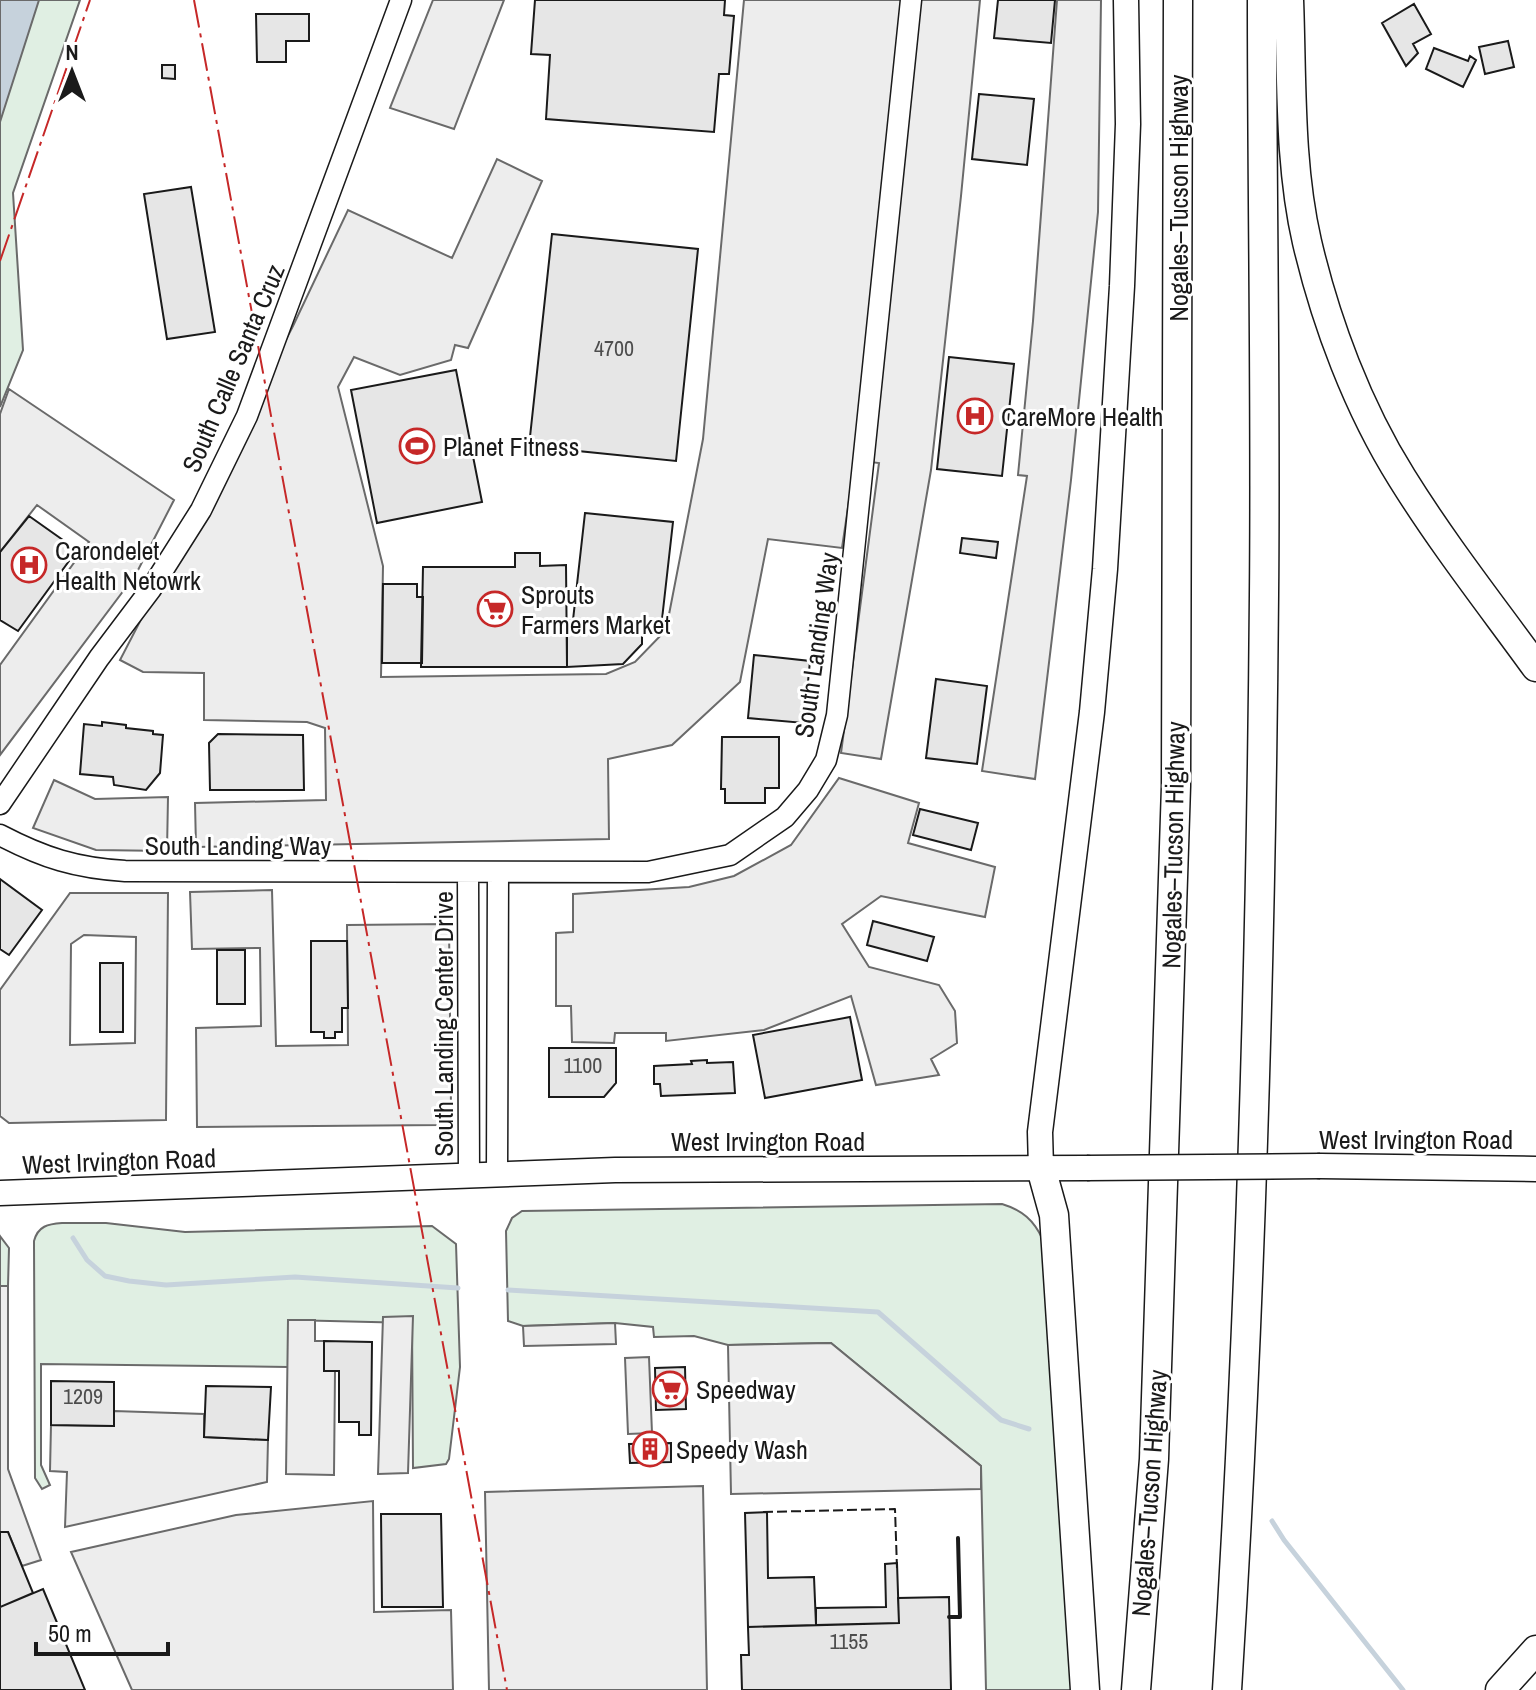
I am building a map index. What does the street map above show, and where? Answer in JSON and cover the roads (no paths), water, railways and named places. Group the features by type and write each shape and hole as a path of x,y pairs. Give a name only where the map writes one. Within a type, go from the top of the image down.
{"highway":[{"name":"Nogales–Tucson Highway","path":"1136,1690 1154,1459 1176,786 1178,0"},
{"path":"1227,1690 1249,1258 1260,884 1264,591 1262,0"},
{"path":"1289,0 1296,168 1306,241 1350,374 1375,429 1402,477 1536,667"},
{"path":"1041,1168 1054,1215 1085,1690"},
{"path":"1500,1690 1536,1650"}],"main road":[{"path":"1041,1168 1040,1132 1092,712 1105,569 1127,154 1126,0"},
{"name":"West Irvington Road","path":"0,1193 615,1170 1320,1166 1536,1169"}],"street":[{"name":"South Calle Santa Cruz","path":"0,804 99,658 151,589 201,510 247,416 401,0"},
{"name":"South Landing Way","path":"0,835 40,856 92,869 648,872 730,855 785,817 808,790 826,760 837,715 911,0"},
{"name":"South Landing Center Drive","path":"468,872 469,1176"},
{"name":"South Landing Center Drive","path":"497,1175 498,872"}],"waterway":[{"path":"73,1238 87,1260 105,1276 129,1281 166,1285 295,1277 458,1288"},
{"path":"508,1290 878,1312 1001,1420 1029,1429"},
{"path":"1272,1521 1403,1690"}],"place":[{"name":"CareMore Health","path":"975,416"},
{"name":"Planet Fitness","path":"417,446"},
{"name":"Carondelet Health Netowrk","path":"29,565"},
{"name":"Sprouts Farmers Market","path":"495,609"},
{"name":"Speedway","path":"670,1389"},
{"name":"Speedy Wash","path":"650,1449"}]}
